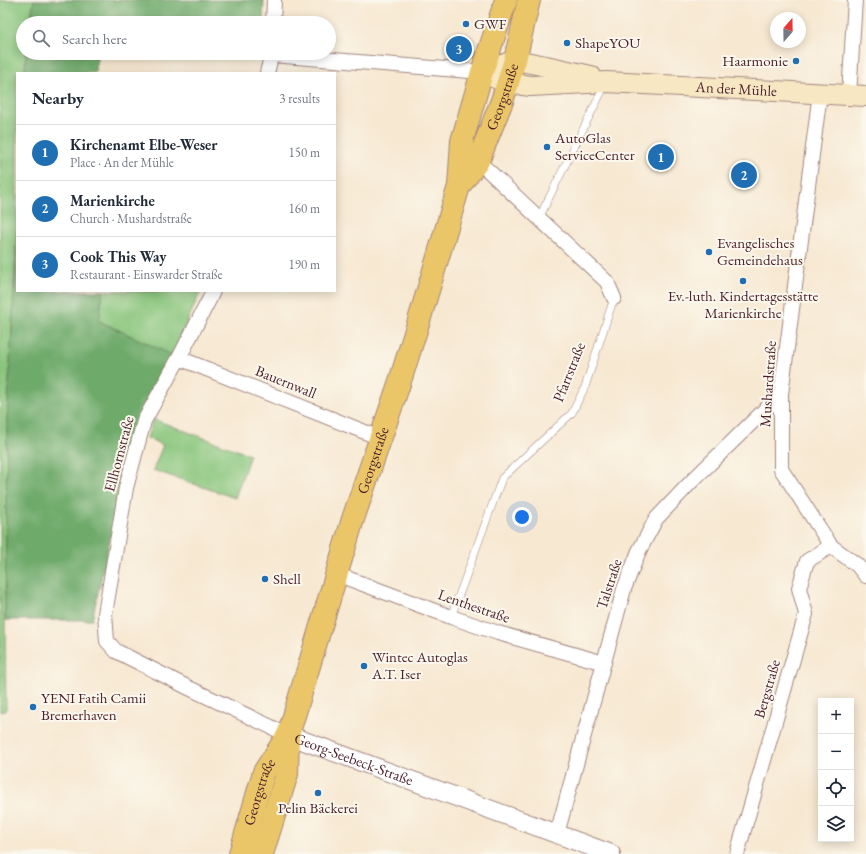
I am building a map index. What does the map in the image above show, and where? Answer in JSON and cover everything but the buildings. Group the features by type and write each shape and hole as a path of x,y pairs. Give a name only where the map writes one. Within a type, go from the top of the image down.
{"main road":[{"name":"Georgstraße","path":"240,854 264,772 288,735 353,519 421,314 459,186 462,141 482,72 506,0"},
{"name":"Georgstraße","path":"459,186 478,161 502,102 515,60 530,0"},
{"path":"482,72 515,60"},
{"name":"An der Mühle","path":"515,60 588,75 607,82"},
{"name":"An der Mühle","path":"482,72 507,83 531,86 607,82 858,95"},
{"name":"Georgstraße","path":"262,854 287,774 288,735"}],"street":[{"path":"273,16 274,0"},
{"path":"855,0 858,95"},
{"path":"336,59 482,72"},
{"path":"267,72 270,60"},
{"name":"Mushardstraße","path":"820,93 781,394 782,469 831,546 857,566 866,576"},
{"name":"Pfarrstraße","path":"478,161 607,282 614,298"},
{"name":"Ellhornstraße","path":"107,641 104,614 126,488 144,421 179,358 213,292"},
{"name":"Bauernwall","path":"179,358 380,438"},
{"name":"Talstraße","path":"557,834 624,589 639,551 656,519 781,394"},
{"name":"Bergstraße","path":"737,854 806,614 799,588 807,561 831,546"},
{"name":"Lenthestraße","path":"336,574 498,633 604,663"},
{"name":"Georg-Seebeck-Straße","path":"107,641 116,651 195,691 288,735 612,854"}],"lane":[{"path":"539,218 607,82"},
{"name":"Pfarrstraße","path":"451,617 502,478 572,413 585,387 614,298"}],"green space":[{"path":"0,0 34,0 31,16 16,16 16,60 26,60 25,72 16,72 16,251 7,421 5,620 6,711 0,712"},
{"path":"34,0 264,0 263,16 31,16"},
{"path":"26,60 97,60 95,72 25,72"},
{"path":"16,251 16,292 103,292 99,321 172,355 141,414 122,485 92,620 5,620 7,421"},
{"path":"103,292 201,292 172,355 99,321"},
{"path":"153,419 250,455 235,498 153,470 163,445 147,438"}],"place":[{"name":"GWF","path":"466,24"},
{"name":"ShapeYOU","path":"567,43"},
{"name":"Cook This Way","path":"459,49"},
{"name":"Haarmonie","path":"796,61"},
{"name":"AutoGlas ServiceCenter","path":"547,147"},
{"name":"Kirchenamt Elbe-Weser","path":"661,157"},
{"name":"Marienkirche","path":"744,175"},
{"name":"Evangelisches Gemeindehaus","path":"709,252"},
{"name":"Ev.-luth. Kindertagesstätte Marienkirche","path":"743,281"},
{"name":"Shell","path":"265,579"},
{"name":"Wintec Autoglas A.T. Iser","path":"364,666"},
{"name":"YENI Fatih Camii Bremerhaven","path":"33,707"},
{"name":"Pelin Bäckerei","path":"318,793"}]}
